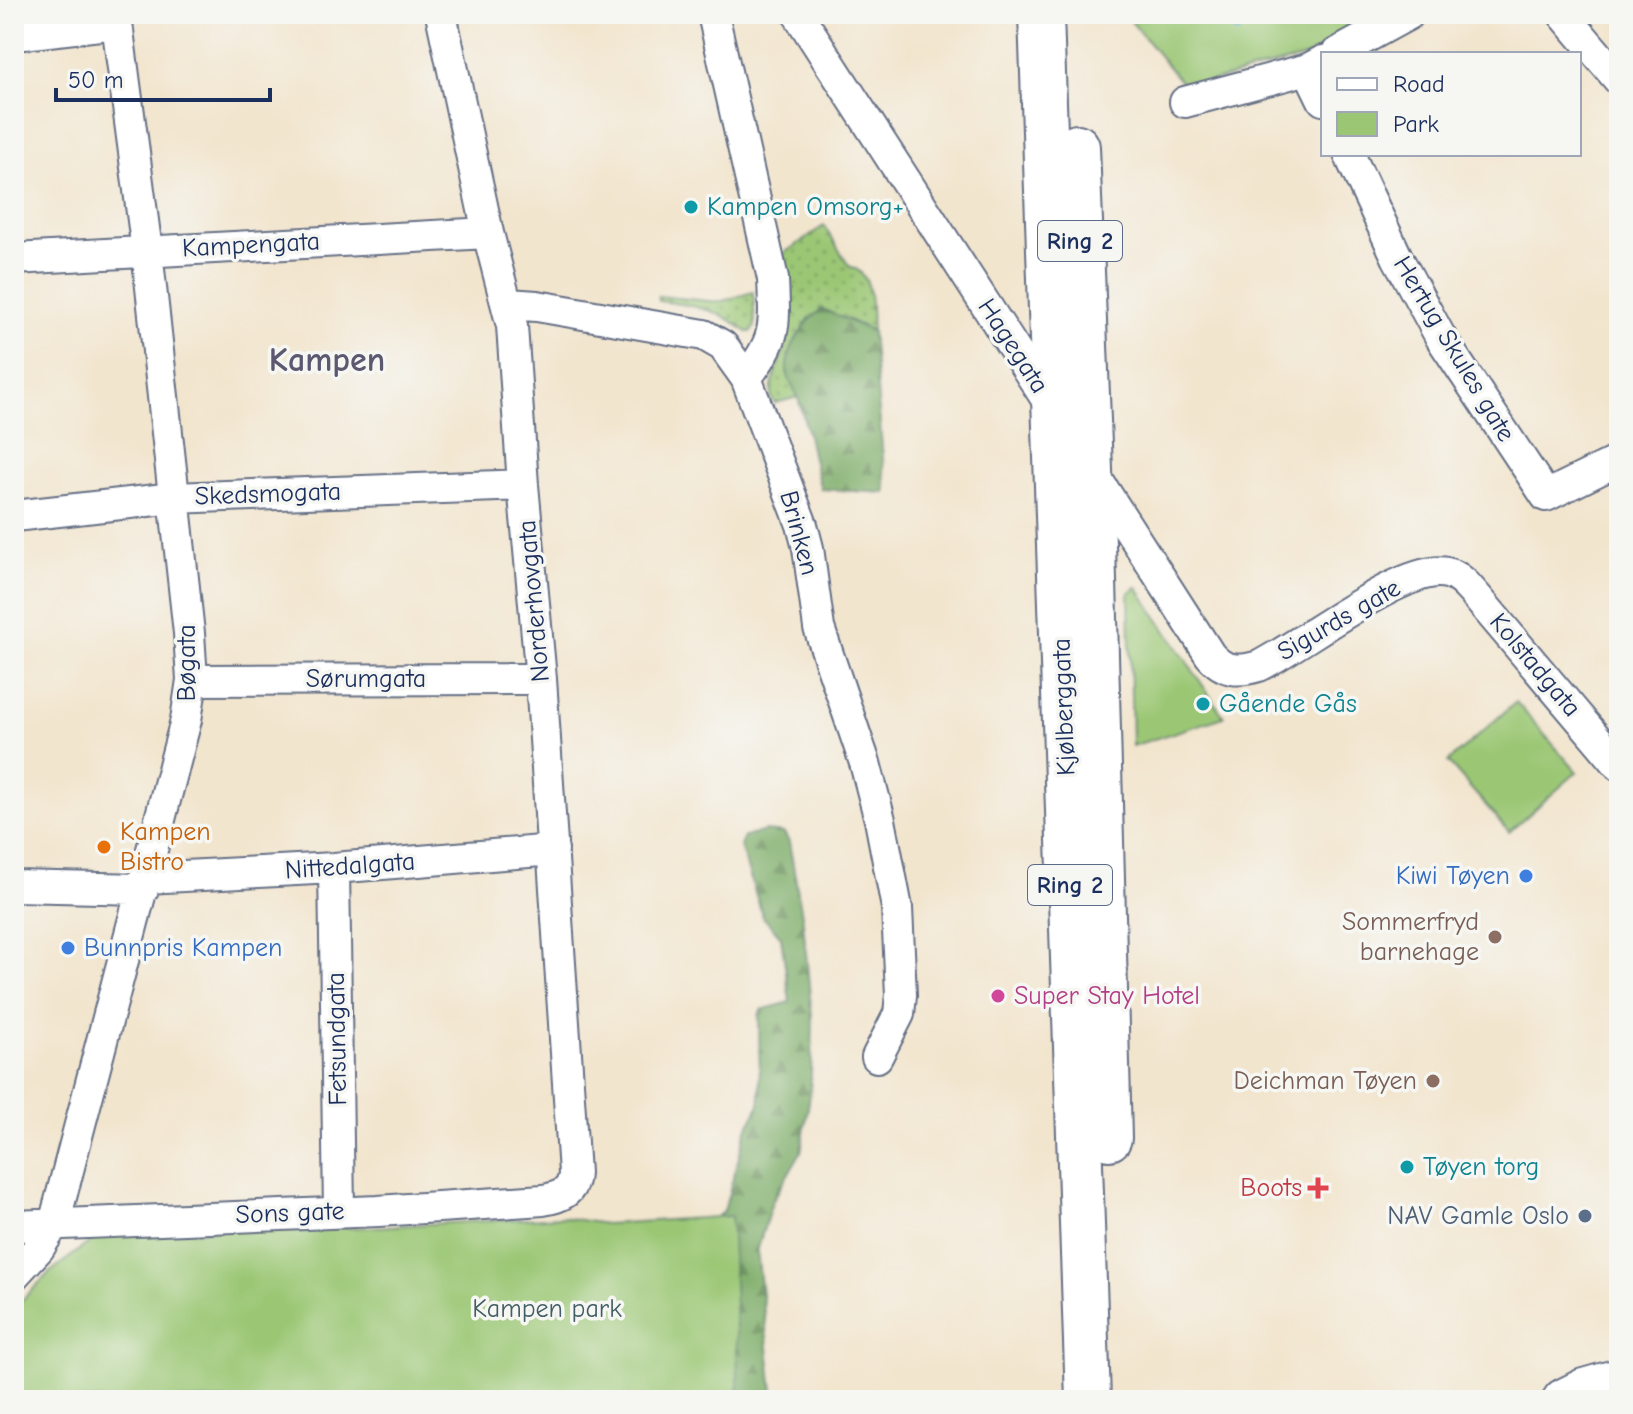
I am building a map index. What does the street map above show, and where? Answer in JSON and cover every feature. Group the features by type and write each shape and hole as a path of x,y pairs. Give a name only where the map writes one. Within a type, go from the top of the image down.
{"main road":[{"name":"Kjølberggata","path":"1041,14 1088,1400"},
{"name":"Kjølberggata","path":"1071,14 1090,467 1117,1400"},
{"path":"1564,1400 1584,1390 1619,1380"}],"street":[{"name":"Norderhovgata","path":"441,14 514,342 523,485 541,679 574,1173 572,1185 566,1193"},
{"path":"508,304 537,306 704,335 723,346 746,378 764,356 772,341 775,317 773,279 713,14"},
{"name":"Hagegata","path":"798,14 1210,655 1216,662 1232,670"},
{"path":"1340,52 1409,14"},
{"path":"1563,14 1619,80"},
{"name":"Bøgata","path":"14,35 117,23 147,251 192,680 186,720 145,884 54,1224 39,1248 14,1275"},
{"path":"1185,102 1316,65 1321,90"},
{"name":"Hertug Skules gate","path":"1350,156 1397,257 1441,338 1546,496 1619,460"},
{"name":"Kampengata","path":"14,259 488,233"},
{"name":"Brinken","path":"746,378 805,536 819,628 865,763 893,884 901,995 899,1014 877,1057"},
{"name":"Skedsmogata","path":"14,516 174,498 523,485"},
{"name":"Sigurds gate","path":"1232,670 1252,668 1267,662 1393,587 1428,573 1445,572"},
{"name":"Kolstadgata","path":"1445,572 1455,575 1476,596 1619,765"},
{"name":"Sørumgata","path":"192,680 541,679"},
{"name":"Nittedalgata","path":"14,886 145,884 553,850"},
{"name":"Fetsundgata","path":"334,868 339,1211"},
{"name":"Sons gate","path":"14,1226 378,1211 543,1200 566,1193"}],"green space":[{"path":"1125,14 1388,14 1305,57 1186,88"},
{"path":"824,226 849,266 858,270 868,284 872,331 847,319 809,318 796,340 790,363 792,382 798,397 775,403 771,398 773,382 788,337 791,316 783,254"},
{"path":"753,292 755,326 751,332 716,313 659,301 658,296 719,302"},
{"path":"822,309 872,331 886,493 821,489 804,418 787,366 799,334"},
{"path":"1137,587 1224,717 1132,746 1129,593"},
{"path":"1516,702 1577,772 1509,832 1448,762"},
{"path":"765,831 784,833 789,842 803,921 813,1028 810,1095 801,1152 772,1202 757,1251 774,1400 628,1400 702,1228 724,1211 746,1131 760,1104 761,1010 790,1002 781,937 763,917 740,846 744,837"},
{"name":"Kampen park","path":"731,1216 739,1400 14,1400 14,1308 49,1273 99,1235 323,1225 353,1228 562,1217 605,1224"}],"waterway":[{"path":"1237,29 1256,14"}],"place":[{"name":"Kampen Omsorg+","path":"691,207"},
{"name":"Gående Gås","path":"1203,704"},
{"name":"Kampen Bistro","path":"104,847"},
{"name":"Kiwi Tøyen","path":"1526,876"},
{"name":"Sommerfryd barnehage","path":"1495,937"},
{"name":"Bunnpris Kampen","path":"68,948"},
{"name":"Super Stay Hotel","path":"998,996"},
{"name":"Deichman Tøyen","path":"1433,1081"},
{"name":"Tøyen torg","path":"1407,1167"},
{"name":"Boots","path":"1318,1188"},
{"name":"NAV Gamle Oslo","path":"1585,1216"}],"district":[{"name":"Kampen","path":"327,360"}]}
